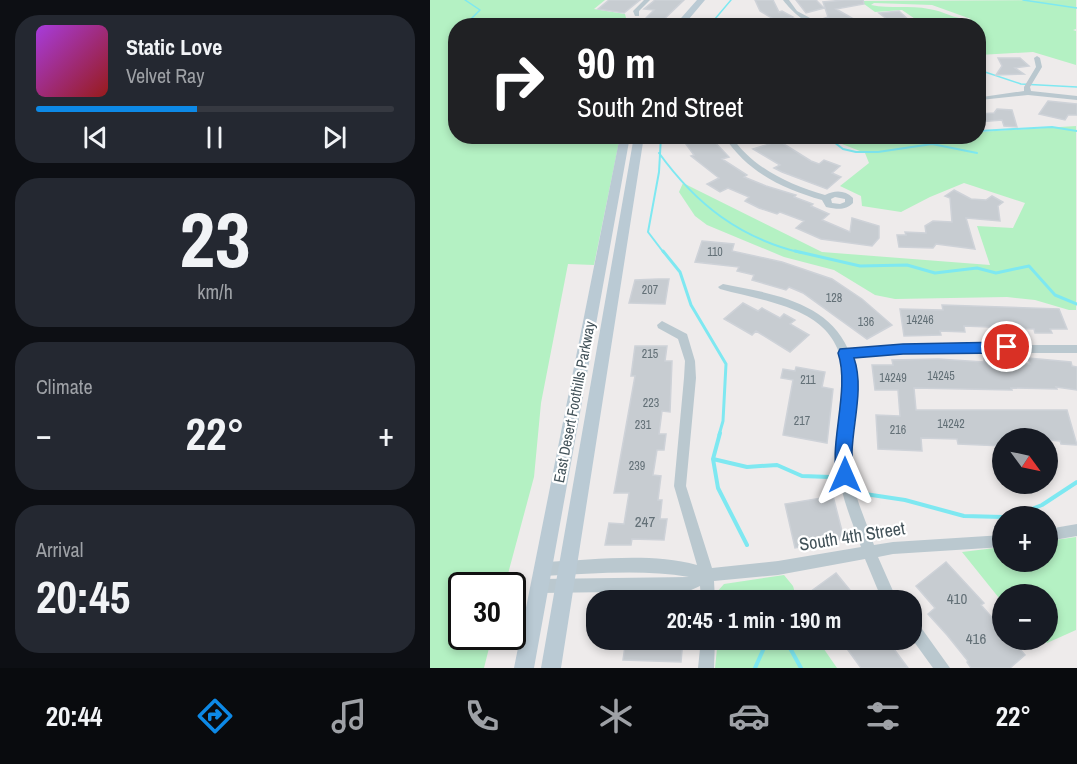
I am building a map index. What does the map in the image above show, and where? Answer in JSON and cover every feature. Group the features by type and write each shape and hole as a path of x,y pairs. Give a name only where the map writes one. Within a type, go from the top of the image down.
{"street":[{"path":"637,15 636,11 647,0"},
{"path":"685,18 701,0"},
{"path":"696,18 712,0"},
{"path":"786,0 795,12 807,18"},
{"path":"1028,87 1039,67 1037,58"},
{"path":"986,98 1028,87 1076,98"},
{"name":"East Desert Foothills Parkway","path":"524,668 623,144"},
{"name":"East Desert Foothills Parkway","path":"551,668 638,144"},
{"path":"734,144 756,168 779,180 826,198"},
{"path":"723,287 772,297 802,308 836,334 849,365 850,385 844,452 845,475 870,551 886,590"},
{"path":"662,325 683,337 690,361 680,486 707,575 708,590"},
{"path":"845,353 903,349 1076,349"},
{"path":"1058,533 1076,530"},
{"name":"South 4th Street","path":"542,578 564,586 689,584 707,575 778,568 870,551 992,542"},
{"path":"638,585 639,567"},
{"name":"South 4th Street","path":"542,578 567,569 639,567 688,568 707,575"},
{"path":"922,641 942,668"},
{"path":"706,668 707,650"}],"green space":[{"path":"430,0 605,0 594,9 625,14 626,18 448,18 448,144 619,144 594,265 568,264 541,403 534,477 508,572 448,572 448,650 488,650 484,668 430,668"},
{"path":"1076,0 1076,29 1073,30 1076,31 1076,65 1033,52 986,55 986,18 968,18 932,5 874,3 871,5 922,8 960,18 914,18 902,10 875,12 860,1"},
{"path":"1076,126 1076,310 1035,300 1007,297 895,299 875,295 834,270 784,257 707,225 695,216 679,192 683,183 822,252 990,265 977,226 1013,228 1025,203 964,183 901,212 862,206 861,196 840,186 869,163 865,153 842,144 986,144 986,132"},
{"path":"1076,537 1076,630 1058,638 1058,584 992,584 992,589 962,552 992,548 992,572 1058,572 1058,540"},
{"path":"784,575 794,590 719,590 724,584"},
{"path":"717,650 825,650 837,668 715,668"}],"building":[{"path":"609,0 640,0 624,13 598,9"},
{"path":"655,0 684,0 665,18 646,18 654,10 644,9"},
{"path":"755,0 773,0 779,12 782,11 793,17 772,18 760,11"},
{"path":"796,0 816,0 824,8 806,13"},
{"path":"863,0 864,4 836,9 852,18 825,18 828,17 823,2"},
{"path":"899,11 906,18 886,18 879,13"},
{"path":"998,58 1020,58 1029,66 1015,68 1024,74 996,75 1002,66"},
{"path":"1048,101 1077,104 1077,115 1068,115 1065,120 1039,114"},
{"path":"997,109 1012,110 1017,127 1004,126 1002,120 986,121 986,114 994,113"},
{"path":"686,144 717,144 729,157 722,159 747,175 744,177 796,195 794,197 813,204 811,206 829,214 822,220 850,232 852,218 879,226 879,238 872,246 821,239 796,228 804,221 780,212 777,214 759,208 745,201 749,197 728,188 720,192 707,184 719,178 691,156 694,155"},
{"path":"769,144 784,144 811,161 819,164 824,160 840,166 832,173 841,177 827,189 774,168 780,165 753,149"},
{"path":"954,190 971,199 986,200 992,196 1003,202 998,206 1000,221 966,218 975,249 936,244 933,248 899,247 897,235 906,235 905,232 926,233 925,226 933,221 952,222 950,198 945,196"},
{"path":"702,241 734,244 732,251 782,262 832,279 862,299 892,325 867,339 803,293 789,287 786,290 752,280 754,275 737,271 739,267 695,262"},
{"path":"669,279 665,304 629,303 635,280"},
{"path":"743,303 758,311 762,308 780,318 784,314 795,320 790,324 809,335 790,352 756,331 752,335 724,319"},
{"path":"942,305 1059,309 1067,329 1050,329 1052,333 1035,333 1034,329 1008,328 1009,333 991,332 989,327 964,326 965,332 940,331 941,335 904,336 900,309 943,310"},
{"path":"635,346 667,346 665,361 672,361 670,412 662,411 659,434 666,434 664,450 657,450 653,475 661,476 658,500 662,500 660,519 667,519 664,540 632,539 631,545 605,545 609,523 624,524 629,493 614,493 635,376 631,376"},
{"path":"1028,358 1071,362 1072,366 1077,367 1077,390 1056,387 1057,389 1011,388 1012,390 914,388 916,410 1067,410 1077,445 1061,444 1058,441 1058,428 992,428 992,446 958,444 957,439 921,438 922,451 878,449 876,415 900,416 898,390 875,390 872,365 893,365 892,360 938,359 984,362 984,359 1003,359 1004,364 1030,364"},
{"path":"796,367 825,372 822,387 833,389 827,443 783,435 793,380 781,378 783,369 795,371"},
{"path":"833,496 844,539 795,548 785,504"},
{"path":"946,562 984,603 981,605 992,618 992,650 1021,650 1025,655 1010,668 971,668 968,661 928,614 935,608 922,590 916,586"},
{"path":"836,573 850,590 813,590"},
{"path":"624,650 682,650 681,662 623,660"},
{"path":"848,650 895,650 908,668 861,668"}],"waterway":[{"path":"465,0 480,10 472,18"},
{"path":"716,18 731,0"},
{"path":"1023,0 1077,8"},
{"path":"986,72 1021,84 1077,87"},
{"path":"986,131 1052,127 1077,131"},
{"path":"660,154 661,144"},
{"path":"836,144 843,149 856,152 878,152 932,144"},
{"path":"932,144 977,153"},
{"path":"660,154 688,188 721,216 758,238 797,251"},
{"path":"660,154 648,232 664,253"},
{"path":"663,251 680,272 691,305 726,364 723,421 719,435"},
{"path":"797,251 860,266 907,265 935,273 977,268 996,273 1029,266 1055,295 1077,304"},
{"path":"797,251 802,253"},
{"path":"713,459 720,433"},
{"path":"713,459 747,467 777,465 802,476 830,477"},
{"path":"713,459 718,488 747,545"},
{"path":"1039,506 1077,482"},
{"path":"865,494 905,500 964,516 992,517"},
{"path":"755,668 763,650"},
{"path":"791,650 801,668"}],"route":[{"path":"845,475 844,452 850,385 849,365 845,353 903,349 1007,347"}]}
